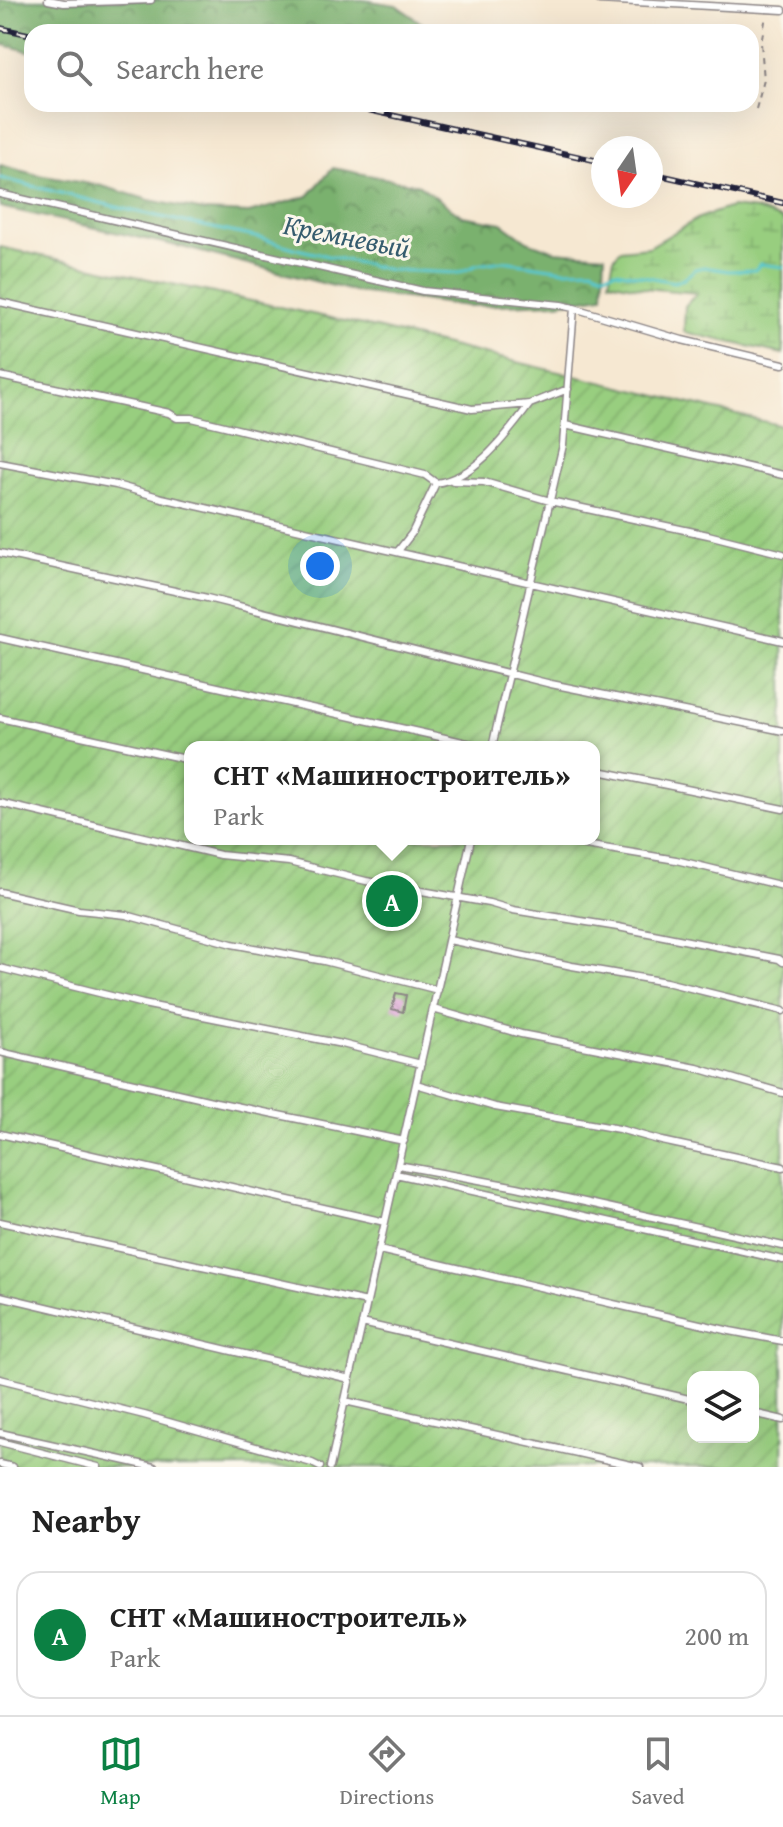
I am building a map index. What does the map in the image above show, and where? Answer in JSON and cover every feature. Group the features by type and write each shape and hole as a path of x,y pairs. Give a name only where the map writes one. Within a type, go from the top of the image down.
{"lane":[{"path":"48,0 64,3 151,0"},
{"path":"599,0 783,10"},
{"path":"0,194 423,291 561,305 682,340 783,364"},
{"path":"0,302 472,409 530,404 568,389"},
{"path":"493,741 563,445 574,308"},
{"path":"0,376 362,459 425,475 436,483 484,482 550,501 783,554"},
{"path":"453,481 498,443 530,404"},
{"path":"565,425 783,475"},
{"path":"0,463 116,485 600,601 648,609 694,623 783,641"},
{"path":"398,551 412,533 436,483"},
{"path":"0,553 207,598 509,675 783,731"},
{"path":"0,638 458,741"},
{"path":"0,718 184,759"},
{"path":"600,771 783,809"},
{"path":"0,803 220,855 289,862 366,881 658,934 783,962"},
{"path":"330,1467 470,845"},
{"path":"585,845 676,860 783,886"},
{"path":"0,892 79,910 126,915 232,944 324,961 438,990"},
{"path":"449,940 666,982 783,1011"},
{"path":"0,968 143,1004 342,1044 421,1064"},
{"path":"433,1009 521,1034 697,1068 783,1093"},
{"path":"0,1052 404,1141"},
{"path":"416,1084 495,1107 619,1129 783,1167"},
{"path":"0,1134 385,1222"},
{"path":"398,1165 517,1187 783,1246"},
{"path":"396,1174 783,1260"},
{"path":"0,1222 367,1302"},
{"path":"379,1250 783,1341"},
{"path":"0,1296 350,1379"},
{"path":"362,1323 687,1399"},
{"path":"0,1379 172,1422 320,1467"},
{"path":"345,1401 640,1467"},
{"path":"759,1414 783,1420"},
{"path":"0,1433 154,1467"},
{"path":"0,1442 98,1467"},
{"path":"0,1464 13,1467"}],"path":[{"path":"759,98 764,80 761,43 767,9"}],"green space":[{"path":"0,0 363,0 396,5 423,24 24,24 24,50 0,44"},
{"path":"0,165 204,211 249,213 308,196 333,168 419,185 462,216 502,223 527,241 555,251 605,255 603,296 557,303 468,306 357,292 182,247 0,207"},
{"path":"731,207 757,210 783,220 783,354 684,332 685,306 697,293 609,281 614,258 620,250 649,247 699,218"},
{"path":"0,247 363,325 783,426 783,1467 0,1467"}],"building":[{"path":"396,993 406,995 403,1012 392,1009"}],"waterway":[{"name":"Кремневый","path":"0,178 390,270 458,273 477,265 503,261 564,270 592,269 604,274 616,271 674,282 704,267 729,271 755,270 760,264 783,267"}],"railway":[{"path":"0,28 24,33"},
{"path":"377,112 591,159"},
{"path":"663,176 783,203"}],"place":[{"name":"СНТ «Машиностроитель»","path":"392,901"}]}
